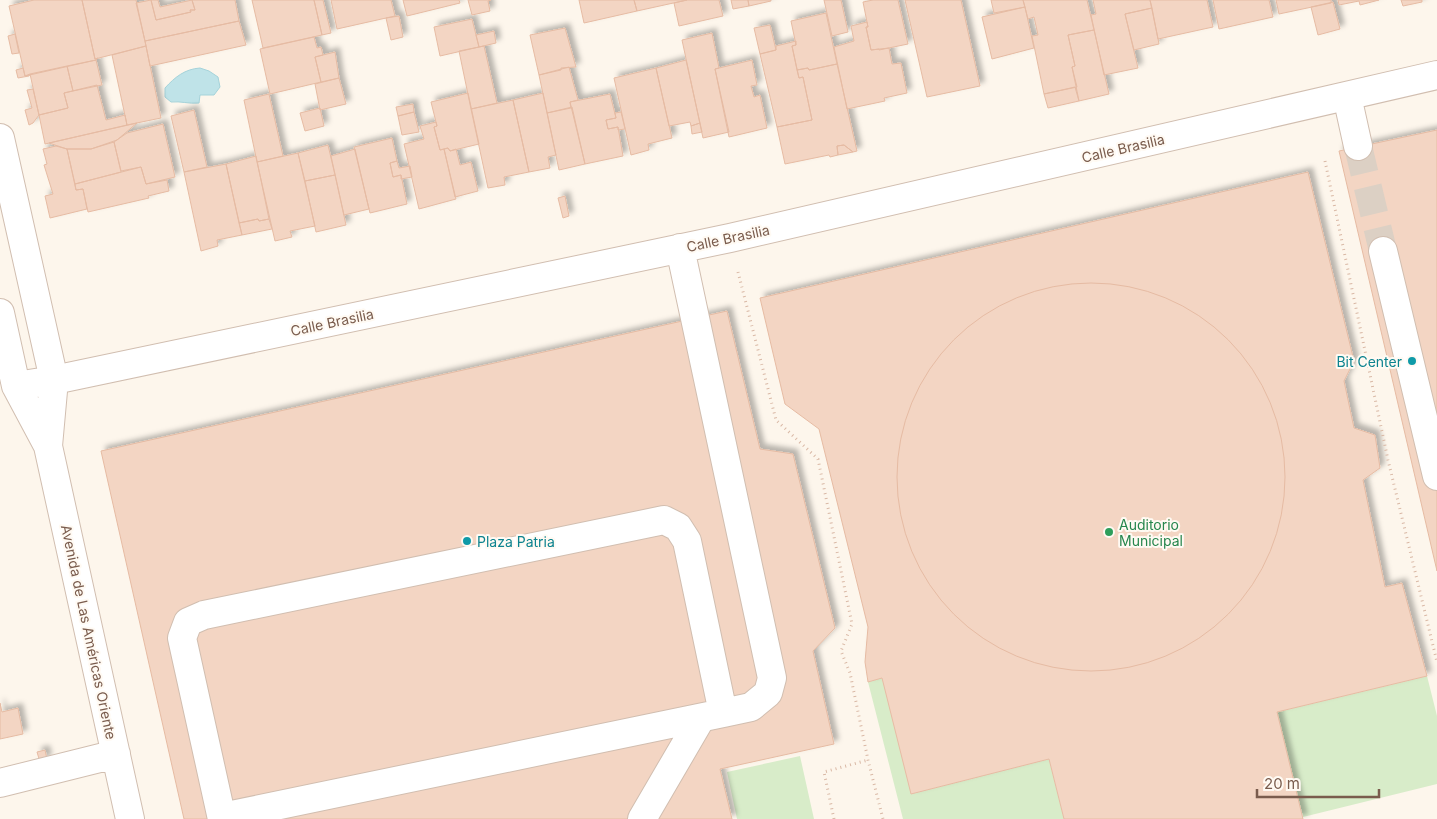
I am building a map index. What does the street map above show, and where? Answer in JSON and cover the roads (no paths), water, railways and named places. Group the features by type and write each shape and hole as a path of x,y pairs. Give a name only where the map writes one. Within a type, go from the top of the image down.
{"street":[{"name":"Calle Brasilia","path":"16,386 54,380 730,238 1437,75"},
{"path":"1347,96 1358,146"},
{"name":"Avenida de Las Américas Oriente","path":"0,138 54,380 48,446"},
{"path":"642,819 712,716 687,540 678,527 664,520 204,615 188,622 182,638 222,818 712,716 751,707 768,693 772,678 680,248"},
{"path":"1383,251 1437,476"},
{"name":"Avenida de Las Américas Oriente","path":"0,314 16,386 48,446 130,819"},
{"path":"0,783 116,754"}],"water":[{"path":"200,68 218,77 220,87 214,95 200,95 199,103 171,102 165,97 165,88 177,77 190,70"}],"tunnel":[{"path":"1358,146 1383,251"}],"place":[{"name":"Bit Center","path":"1412,361"},
{"name":"Auditorio Municipal","path":"1109,532"},
{"name":"Plaza Patria","path":"467,541"}]}
